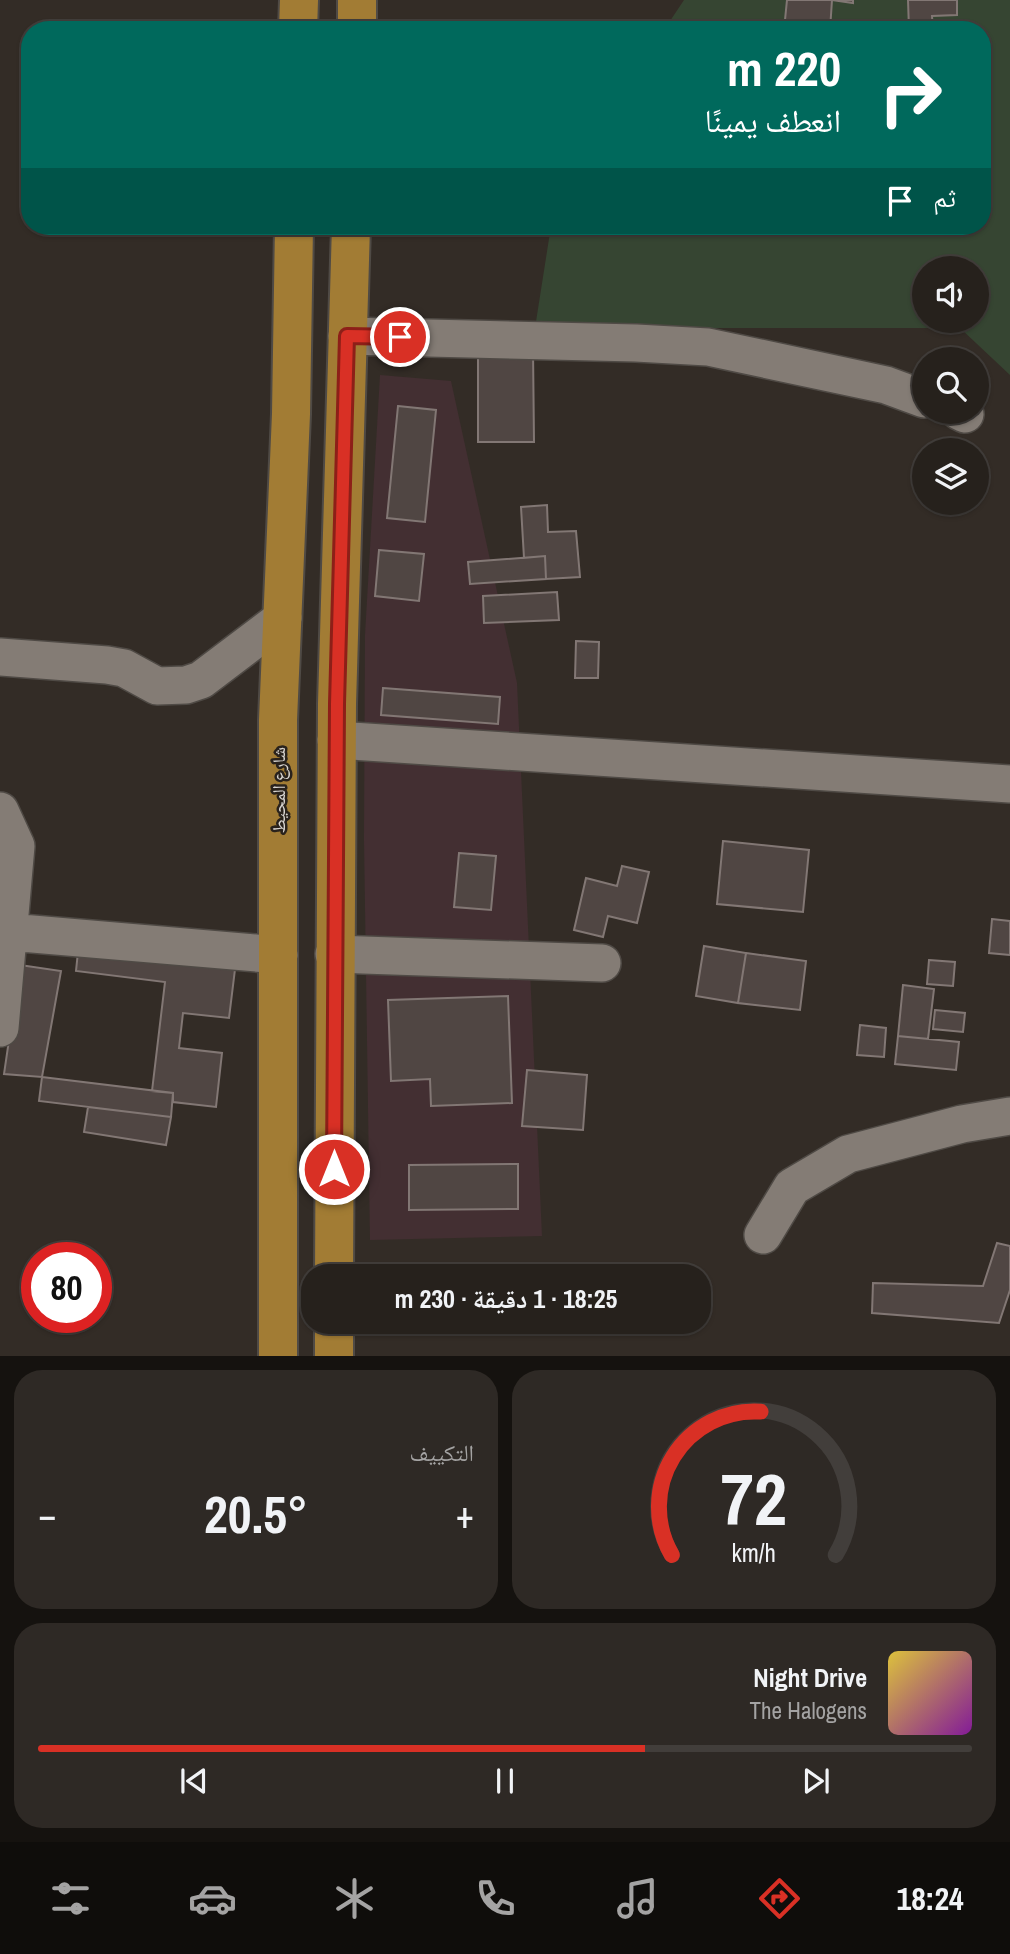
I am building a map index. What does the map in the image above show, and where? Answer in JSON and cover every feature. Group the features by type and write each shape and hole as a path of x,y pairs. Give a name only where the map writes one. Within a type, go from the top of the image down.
{"highway":[{"path":"298,21 299,0"},
{"path":"357,21 358,0"},
{"name":"شارع المحيط","path":"278,1356 278,720 291,414 294,235"},
{"path":"334,1264 336,740 351,235"},
{"path":"334,1334 334,1356"}],"lane":[{"path":"347,336 708,347 886,385 912,395"},
{"path":"0,657 94,662 124,668 158,686 186,685 201,680 282,618"},
{"path":"336,740 1010,784"},
{"path":"0,811 16,846 0,1028"},
{"path":"9,932 279,955"},
{"path":"334,954 603,963"},
{"path":"763,1235 792,1186 848,1154 962,1124 1010,1116"}],"shaded area":[{"path":"380,375 451,381 517,683 542,1236 370,1240 364,839 365,635"}],"green space":[{"path":"684,0 1010,0 1010,375 989,355 989,347 980,347 965,333 989,333 989,256 912,256 912,328 535,328 550,235 991,235 991,21 670,21"}],"building":[{"path":"787,0 832,0 831,21 785,21"},
{"path":"832,0 853,0 853,3"},
{"path":"908,0 957,0 957,15 932,16 932,21 909,21"},
{"path":"478,349 533,349 534,442 478,442"},
{"path":"398,406 436,410 425,522 387,518"},
{"path":"547,505 548,532 576,531 580,577 546,579 545,556 524,558 521,507"},
{"path":"379,550 424,554 419,601 375,596"},
{"path":"545,556 546,579 470,584 468,562"},
{"path":"557,592 559,620 484,623 483,596"},
{"path":"576,641 599,642 598,678 575,678"},
{"path":"383,688 500,697 498,724 381,715"},
{"path":"723,841 809,850 803,912 717,904"},
{"path":"459,853 496,856 491,910 454,907"},
{"path":"622,866 649,872 637,923 608,916 603,937 574,930 586,878 617,886"},
{"path":"992,919 1010,921 1010,955 989,953"},
{"path":"79,942 236,961 229,1018 183,1013 179,1048 222,1053 216,1107 173,1102 173,1093 152,1091 165,982 76,971"},
{"path":"704,946 746,953 738,1003 696,996"},
{"path":"746,953 806,961 800,1010 738,1003"},
{"path":"929,960 955,962 953,986 927,984"},
{"path":"20,965 61,971 42,1077 4,1074"},
{"path":"903,985 934,989 928,1039 898,1036"},
{"path":"508,996 512,1103 431,1106 430,1079 391,1081 388,1000"},
{"path":"935,1010 965,1013 963,1032 933,1029"},
{"path":"860,1025 886,1028 884,1057 857,1055"},
{"path":"898,1036 959,1042 956,1070 895,1064"},
{"path":"527,1070 587,1075 583,1130 522,1126"},
{"path":"42,1077 173,1093 171,1117 39,1101"},
{"path":"88,1107 171,1117 166,1145 84,1132"},
{"path":"518,1164 518,1209 409,1210 409,1165"},
{"path":"997,1243 1010,1246 1010,1290 999,1323 872,1313 873,1283 983,1286"}],"route":[{"path":"334,1169 337,704 347,336 400,337"}]}
